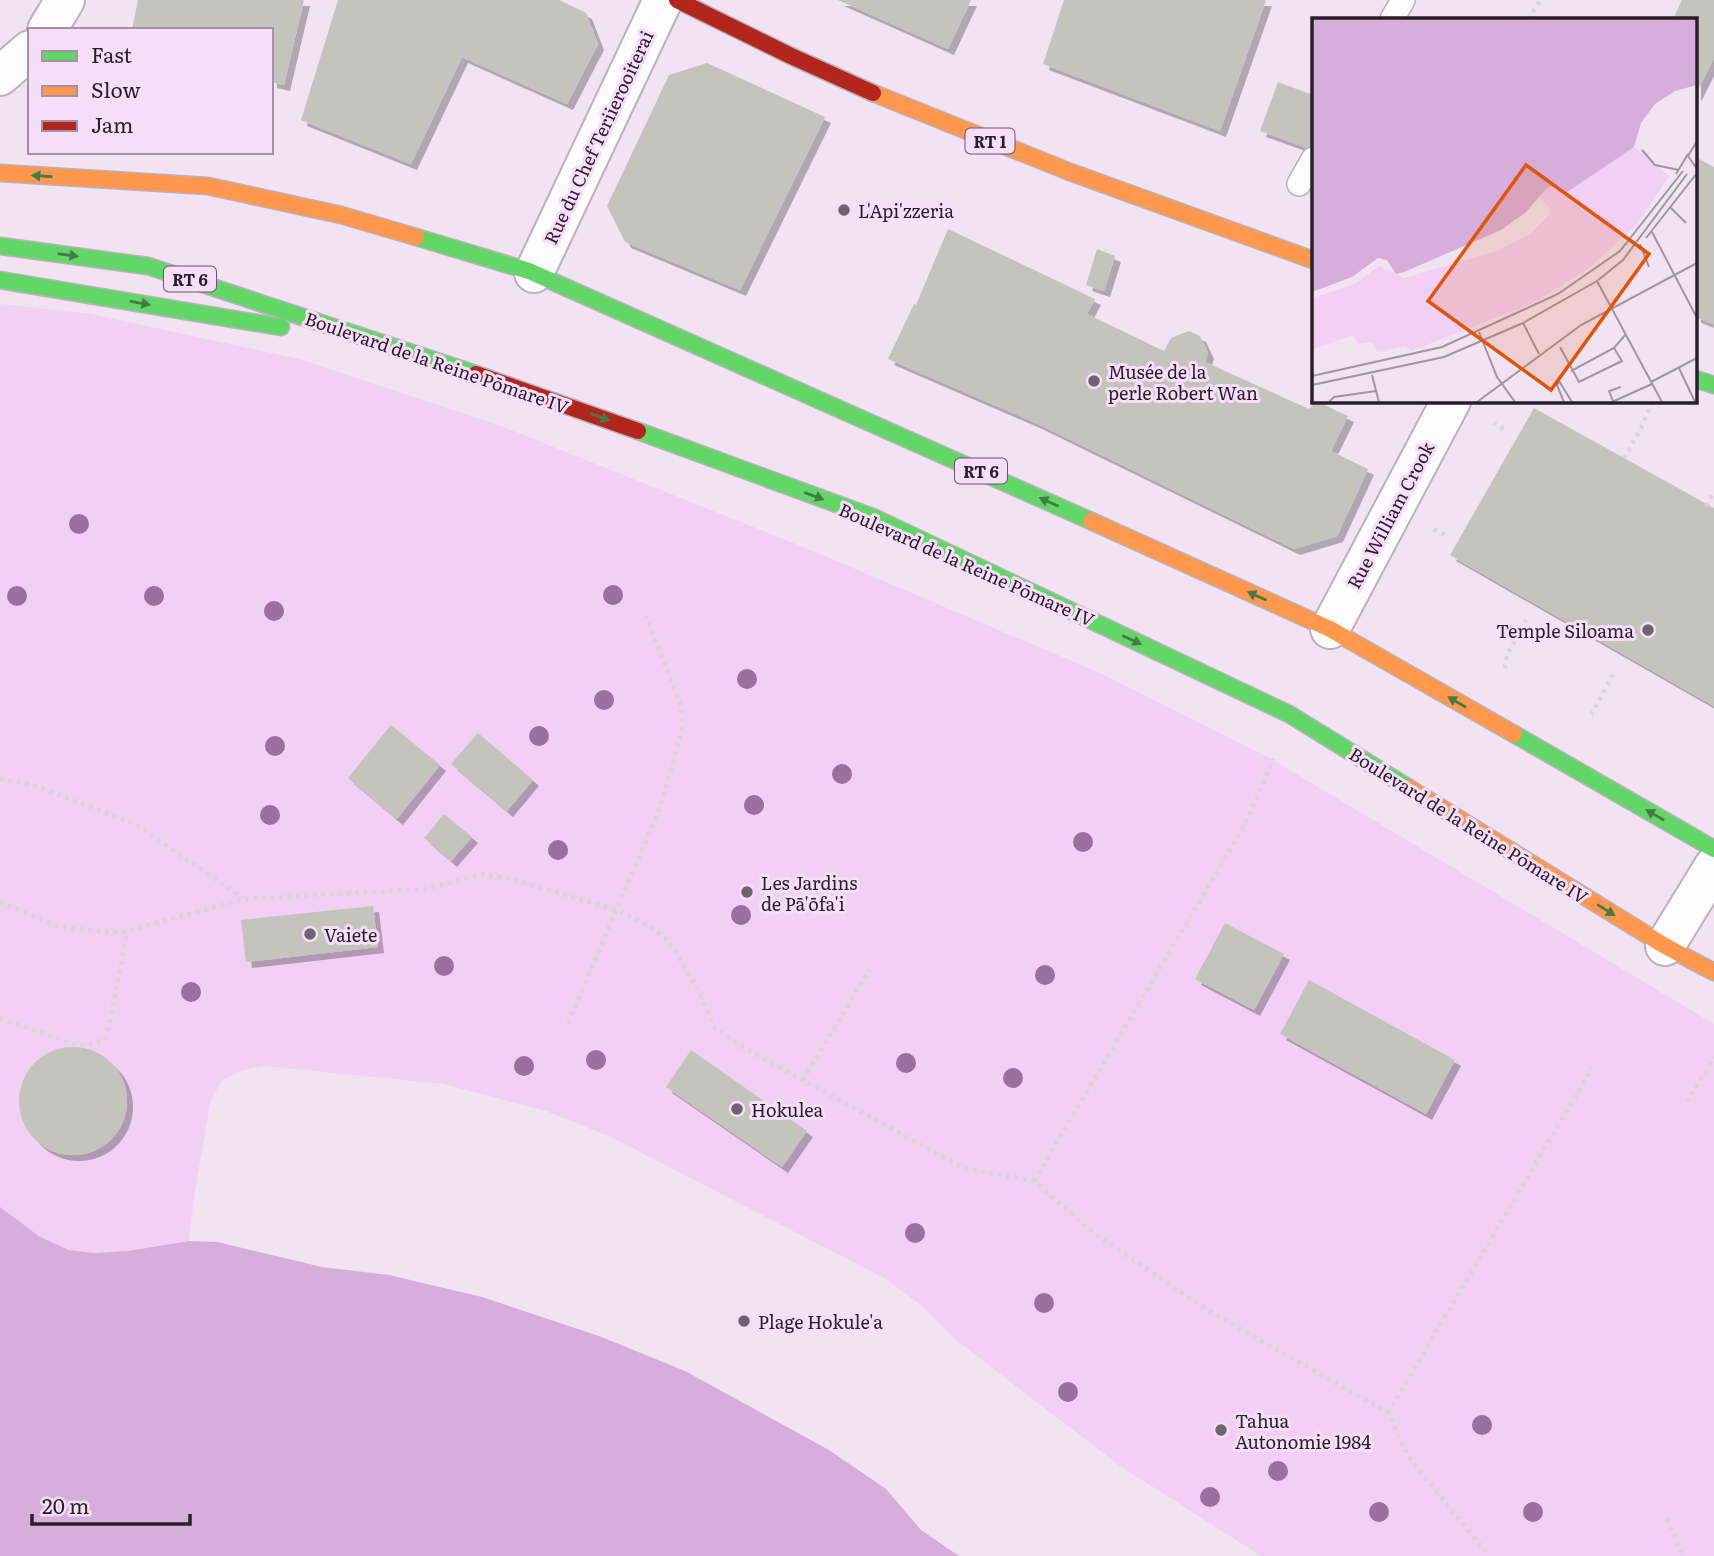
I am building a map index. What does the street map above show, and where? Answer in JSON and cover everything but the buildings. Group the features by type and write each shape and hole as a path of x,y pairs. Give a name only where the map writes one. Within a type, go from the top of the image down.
{"main road":[{"name":"RT 1","path":"677,0 829,74 994,143 1165,208 1276,238 1312,259"},
{"path":"78,162 208,186"},
{"name":"RT 6","path":"0,173 208,186 341,215 534,273 1330,629 1714,849"},
{"name":"Boulevard de la Reine Pōmare IV","path":"0,246 148,266 525,390 875,518 1289,714 1665,946 1714,972"},
{"path":"0,280 218,318 374,339"},
{"path":"1696,379 1714,385"}],"street":[{"path":"48,28 65,0"},
{"name":"Rue du Chef Teriierooiterai","path":"534,273 663,0"},
{"path":"0,76 28,52"},
{"name":"Rue William Crook","path":"1330,629 1450,402"},
{"path":"1665,946 1714,866"}],"lane":[{"path":"1393,18 1403,0"},
{"path":"1299,184 1312,161"}],"path":[{"path":"1529,18 1541,0"},
{"path":"1624,458 1653,402"},
{"path":"1706,506 1714,492"},
{"path":"568,1023 660,808 683,726 681,706 646,616"},
{"path":"1505,668 1507,655 1526,620"},
{"path":"1591,715 1615,671"},
{"path":"1034,1181 1243,828 1273,760 1289,714"},
{"path":"0,779 33,785 135,824 244,899"},
{"path":"0,902 59,927 97,932 127,931 244,899 425,889 484,874 519,881 616,909 652,927 664,937 697,988 715,1028 739,1045 963,1168 1034,1181 1095,1234 1206,1309 1388,1413 1408,1456 1489,1556"},
{"path":"0,1017 76,1045 92,1044 105,1039 127,931"},
{"path":"803,1080 870,969"},
{"path":"1687,1102 1714,1058"},
{"path":"1388,1413 1592,1068"},
{"path":"1667,1519 1683,1556"}],"shaded area":[{"name":"Les Jardins de Pā'ōfa'i","path":"0,304 91,314 299,359 501,426 813,551 1100,673 1273,760 1714,1024 1714,1556 1261,1556 1120,1466 956,1340 921,1305 886,1279 611,1137 546,1111 444,1084 264,1066 243,1070 223,1080 211,1098 189,1241 130,1252 84,1253 51,1243 24,1226 0,1207"},
{"path":"0,1207 40,1237 69,1250 94,1253 129,1251 189,1241 217,1242 322,1267 389,1275 482,1297 599,1336 685,1371 829,1450 886,1489 921,1530 959,1556 0,1556"}],"traffic: fast":[{"path":"416,237 529,271 1091,521"},
{"path":"0,246 148,266 476,374"},
{"path":"0,280 281,327"},
{"path":"1696,379 1714,385"},
{"path":"638,431 875,518 1289,714 1409,788"},
{"path":"1514,734 1714,849"}],"traffic: slow":[{"path":"873,93 1070,172 1312,260"},
{"path":"0,173 208,186 341,215 416,237"},
{"path":"1091,521 1330,629 1514,734"},
{"path":"1409,788 1665,946 1714,972"}],"traffic: jam":[{"path":"677,0 873,93"},
{"path":"476,374 638,431"}],"place":[{"name":"L'Api'zzeria","path":"844,210"},
{"name":"Musée de la perle Robert Wan","path":"1094,381"},
{"name":"Temple Siloama","path":"1648,630"},
{"name":"Les Jardins de Pā'ōfa'i","path":"747,892"},
{"name":"Vaiete","path":"310,934"},
{"name":"Hokulea","path":"737,1109"},
{"name":"Plage Hokule'a","path":"744,1321"},
{"name":"Tahua Autonomie 1984","path":"1221,1430"}]}
